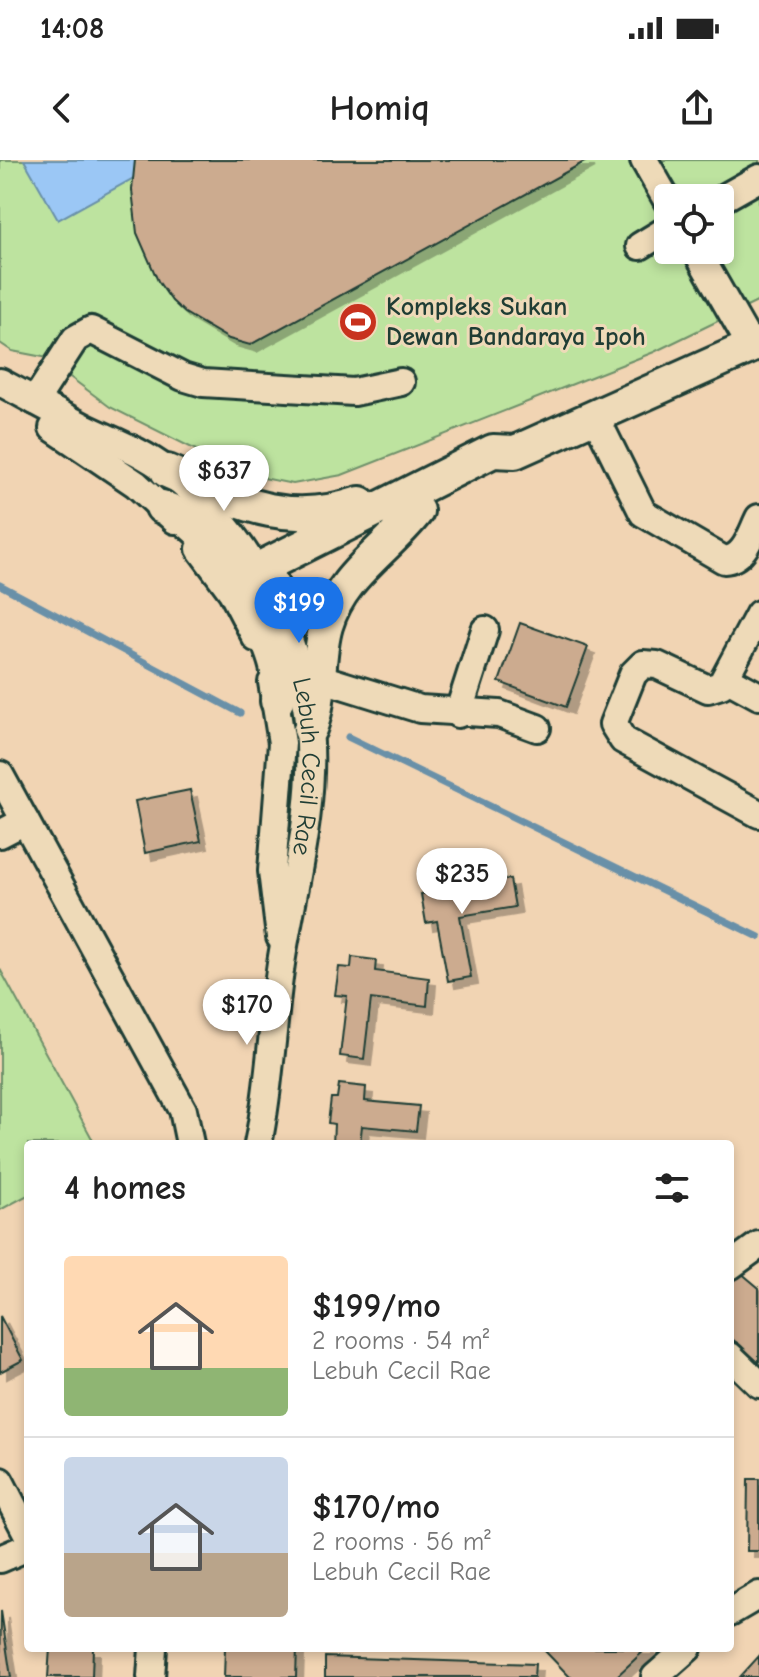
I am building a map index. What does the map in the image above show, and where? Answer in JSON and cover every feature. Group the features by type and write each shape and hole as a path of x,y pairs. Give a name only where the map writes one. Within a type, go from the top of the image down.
{"main road":[{"path":"162,507 180,513 204,533 235,571 259,580 411,502 501,469 515,452 755,345"},
{"path":"167,471 242,505 285,513 337,510 377,496 411,502"},
{"path":"310,729 318,709 325,628 333,607 358,570 400,533 411,502"},
{"path":"259,580 256,614 281,679 277,701"}],"street":[{"path":"644,160 658,184"},
{"path":"734,192 759,178"},
{"path":"640,246 654,238"},
{"path":"705,264 755,345"},
{"path":"35,401 75,339 91,330 183,377 203,383 354,392 401,382"},
{"name":"Lebuh Cecil Rae","path":"0,382 131,448 167,471 218,520 259,580 294,659 310,729 295,902 282,957 259,1140"},
{"name":"Lebuh Cecil Rae","path":"0,396 93,454 162,507 188,534 232,592 256,638 277,701 282,743 272,871 282,957"},
{"path":"595,416 647,516 724,560 732,560 742,551 759,518"},
{"path":"759,614 721,685 708,689 657,665 643,664 633,674 615,718 615,731 623,740 759,814"},
{"path":"458,714 485,630"},
{"path":"320,678 420,709 458,714 499,714 537,728"},
{"path":"726,678 759,696"},
{"path":"0,775 183,1110 189,1140"},
{"path":"0,834 25,821"},
{"path":"734,1263 759,1245"},
{"path":"734,1360 759,1384"},
{"path":"0,1481 24,1527"},
{"path":"0,1559 24,1549"},
{"path":"734,1610 759,1595"},
{"path":"151,1677 153,1652"},
{"path":"655,1677 683,1652"}],"green space":[{"name":"Kompleks Sukan Dewan Bandaraya Ipoh","path":"0,160 759,160 759,301 654,352 342,475 293,484 244,474 110,407 43,357 12,351 0,343"},
{"path":"0,969 93,1140 24,1140 24,1197 0,1210"}],"water":[{"path":"24,160 135,160 143,173 58,220"}],"building":[{"path":"135,160 588,160 250,345 229,339 185,313 158,281 137,233 132,190"},
{"path":"520,623 588,647 566,707 499,682"},
{"path":"190,790 201,841 145,853 135,801"},
{"path":"454,879 456,888 510,879 515,907 460,916 471,977 448,981 437,921 426,923 421,894 433,892 431,883"},
{"path":"352,957 376,960 375,971 429,978 427,1006 371,999 364,1059 340,1056 347,996 335,995 339,967 351,968"},
{"path":"339,1084 366,1087 365,1101 419,1106 416,1131 362,1126 360,1140 333,1140 334,1124 328,1123 331,1098 337,1098"},
{"path":"740,1272 759,1288 759,1363 734,1341 734,1279"},
{"path":"0,1316 23,1360 0,1372"},
{"path":"748,1479 759,1479 759,1551 747,1551"},
{"path":"1,1611 11,1677 0,1677"},
{"path":"50,1652 93,1652 92,1677 48,1677"},
{"path":"225,1652 297,1652 296,1677 224,1677"},
{"path":"546,1652 643,1652 616,1677 570,1677"},
{"path":"759,1656 759,1677 740,1677"},
{"path":"325,1657 535,1664 534,1677 325,1677"}],"waterway":[{"path":"0,585 240,713"},
{"path":"348,737 759,937"}],"place":[{"name":"Kompleks Sukan Dewan Bandaraya Ipoh","path":"358,322"}]}
